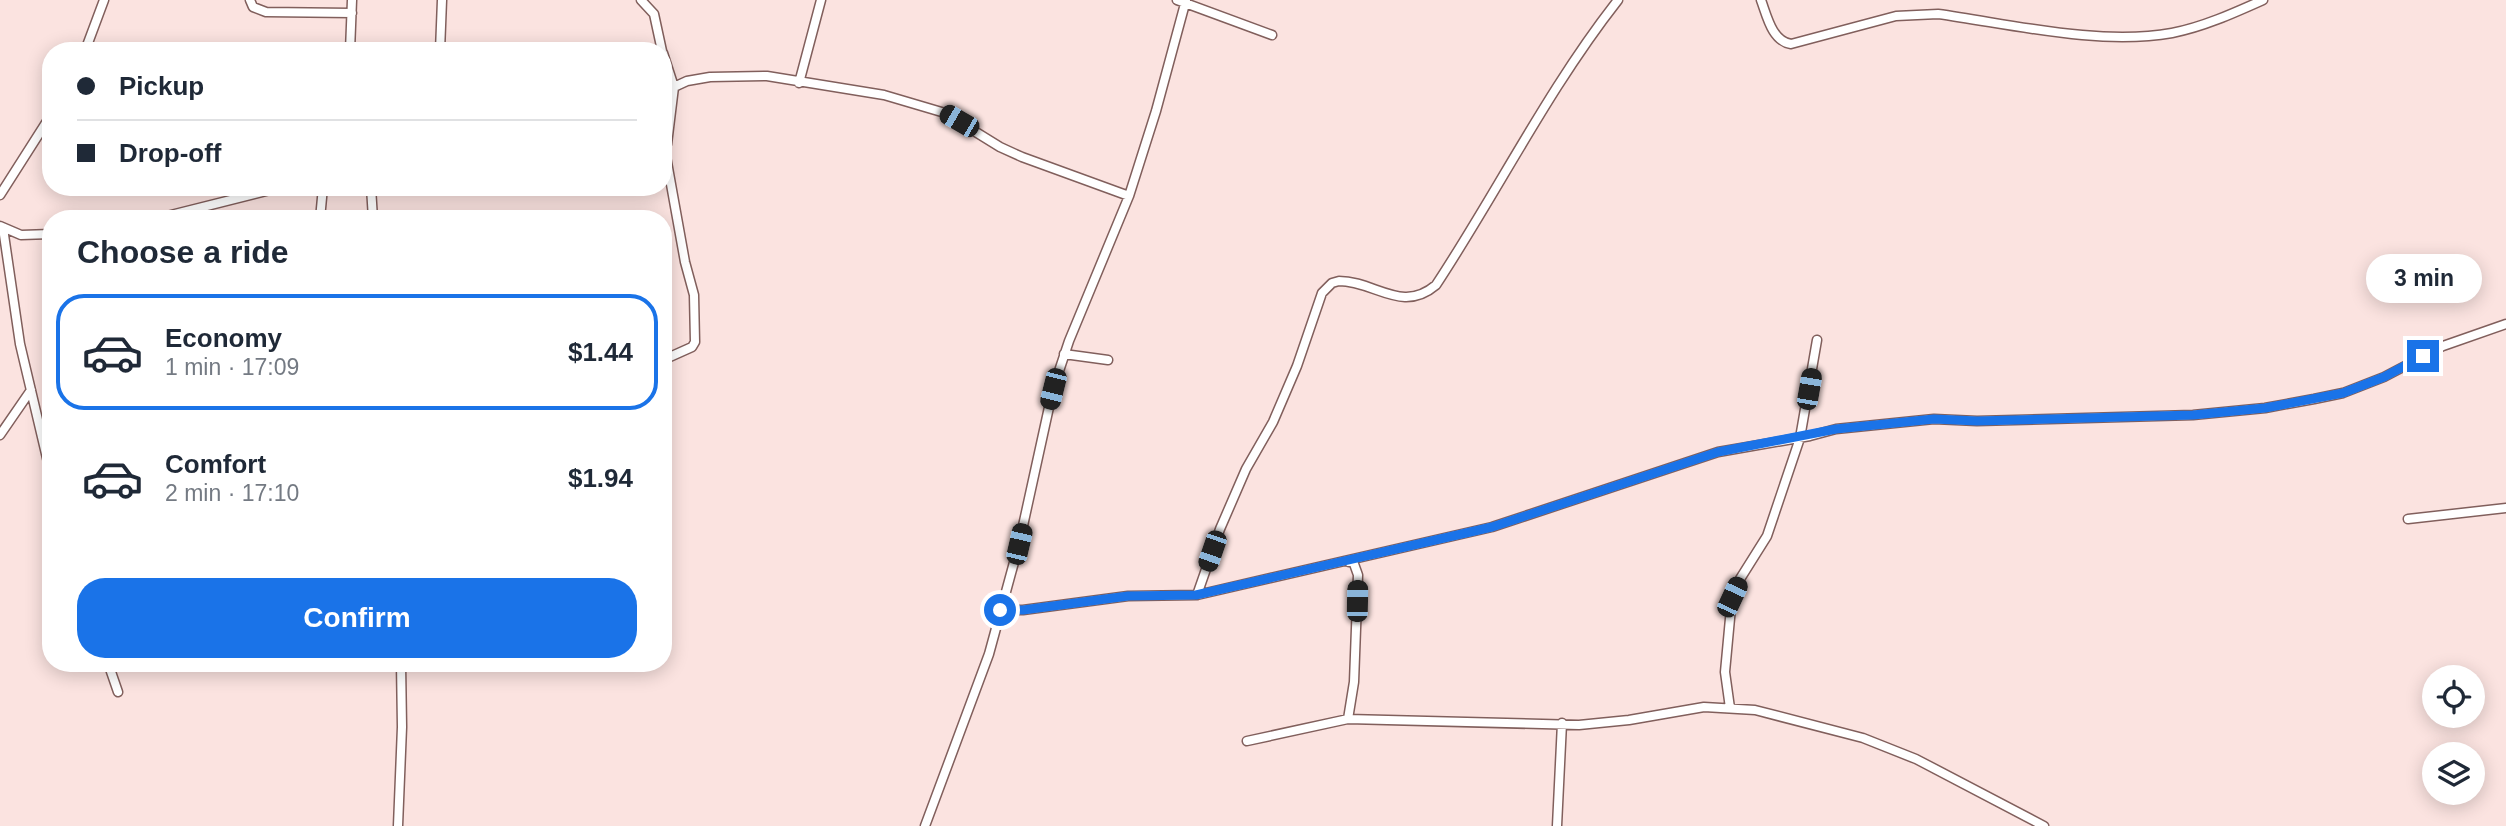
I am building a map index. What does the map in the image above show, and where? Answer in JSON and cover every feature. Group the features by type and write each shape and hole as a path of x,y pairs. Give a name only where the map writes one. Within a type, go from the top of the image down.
{"street":[{"path":"88,42 104,0"},
{"path":"250,0 253,7 265,12 352,13"},
{"path":"350,42 352,0"},
{"path":"440,42 442,0"},
{"path":"641,0 654,14 661,42"},
{"path":"799,83 821,0"},
{"path":"1196,595 1246,469 1273,422 1297,366 1322,293 1332,283 1339,281 1408,298 1427,293 1436,285 1476,223 1544,106 1618,0"},
{"path":"1761,0 1777,37 1791,44 1896,16 1919,14 1938,14 2100,36 2135,37 2196,27 2263,0"},
{"path":"925,826 989,654 1019,544 1050,400 1065,354 1129,196 1156,111 1183,1 1272,35"},
{"path":"674,88 687,81 726,76 767,76 884,94 945,113 1000,147 1022,157 1129,196"},
{"path":"672,81 672,101"},
{"path":"0,195 42,129"},
{"path":"672,194 694,295 695,342 692,347 672,356"},
{"path":"191,210 246,196"},
{"path":"2,227 21,235 42,234"},
{"path":"2,227 20,344 42,437"},
{"path":"1000,610 1023,610 1128,596 1196,595 1492,527 1718,452 1836,429 1934,419 1977,421 2193,415 2265,408 2343,393 2384,377 2443,346 2506,324"},
{"path":"1730,708 1725,673 1732,597 1767,536 1800,438 1817,340"},
{"path":"1065,354 1108,360"},
{"path":"0,435 31,390"},
{"path":"2408,519 2506,508"},
{"path":"1348,562 1353,561 1358,575 1354,682 1348,719"},
{"path":"111,672 118,692"},
{"path":"398,826 401,672"},
{"path":"1247,741 1348,719 1596,724 1704,706 1755,710 1863,738 1916,759 2044,826"},
{"path":"1557,826 1562,723"}],"route":[{"path":"1000,610 1023,610 1128,596 1196,595 1492,527 1718,452 1836,429 1934,419 1977,421 2193,415 2265,408 2343,393 2384,377 2423,356"}]}
